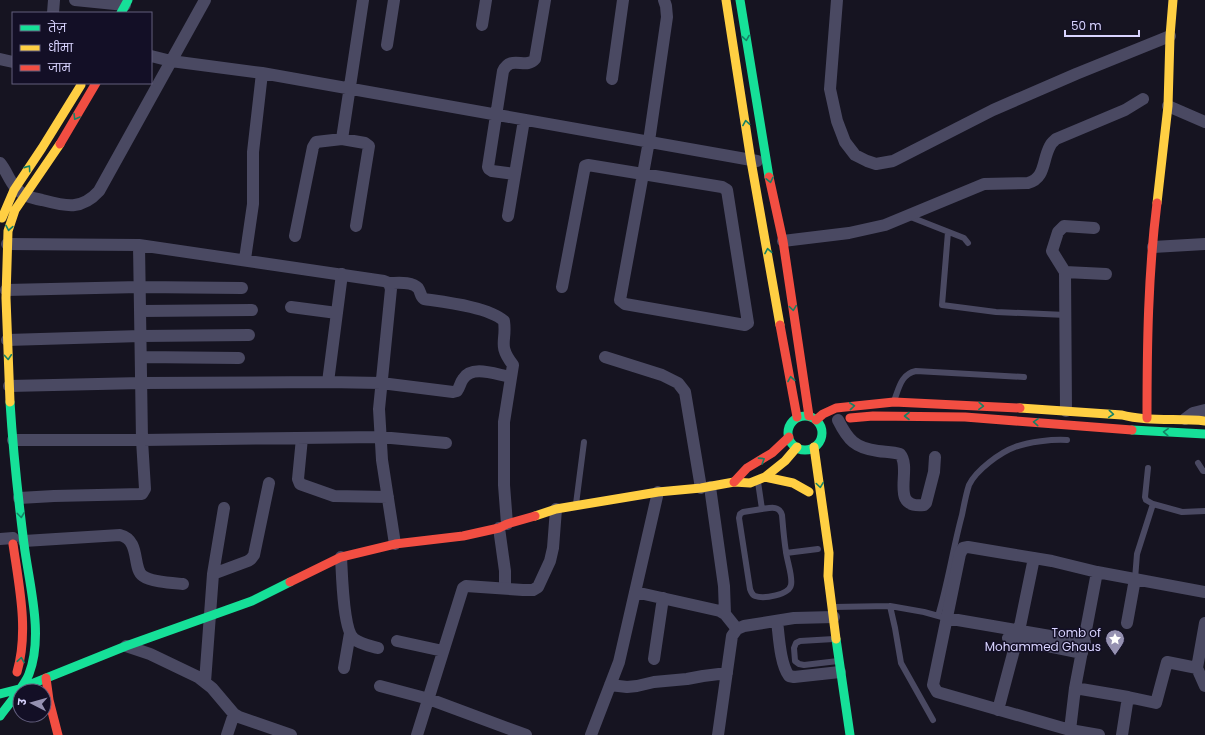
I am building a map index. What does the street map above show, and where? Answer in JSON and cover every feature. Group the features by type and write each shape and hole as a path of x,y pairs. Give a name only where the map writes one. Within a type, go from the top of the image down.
{"main road":[{"path":"726,0 751,160 798,418"},
{"path":"740,0 766,162 824,421"},
{"path":"1147,418 1147,342 1153,247 1168,106 1170,36 1173,0"},
{"path":"0,228 8,191 41,149 81,84"},
{"path":"0,693 12,681 21,664 21,611 16,536 19,498 7,438 10,386 6,290 7,244 10,222 15,210 57,148 95,84"},
{"path":"761,479 801,451 811,449 819,443 824,421 823,414 836,408 894,402 1066,410 1122,415 1133,418 1205,421"},
{"path":"801,451 792,443 789,437 790,426 793,421 803,416 824,421 873,416 965,417 1145,431 1205,434"},
{"path":"734,482 747,468 772,453 789,437"},
{"path":"814,447 829,553 828,576 850,735"},
{"path":"34,683 126,646 252,601 341,557 395,544 463,536 503,526 556,509 658,492 705,488 734,482 744,483 761,479 793,483 810,496 807,478"},
{"path":"16,536 33,604 34,649 32,668 23,683"},
{"path":"818,545 819,557 828,576"},
{"path":"46,678 48,700 58,735"},
{"path":"0,693 12,690"},
{"path":"0,716 12,699"}],"street":[{"path":"53,12 54,0"},
{"path":"74,0 108,2 124,6"},
{"path":"0,163 8,191 68,206 78,205 94,197 99,191 205,0"},
{"path":"342,139 363,0"},
{"path":"387,44 394,0"},
{"path":"482,25 486,0"},
{"path":"515,174 492,171 489,170 488,167 503,71 506,65 510,63 529,63 534,59 544,0"},
{"path":"612,79 623,0"},
{"path":"562,287 585,166 588,165 643,174 722,188 728,190 748,323 745,325 625,304 620,300 643,174 649,141 667,17 664,0"},
{"path":"836,0 830,89 837,121 844,142 855,155 876,164 893,161 993,110 1170,36"},
{"path":"152,56 171,61 262,74 496,114 766,162"},
{"path":"0,59 12,62"},
{"path":"245,260 253,204 253,152 262,74"},
{"path":"783,241 868,229 885,225 984,184 1028,183 1035,181 1039,176 1050,146 1056,139 1125,110 1143,99"},
{"path":"1168,106 1205,122"},
{"path":"508,216 524,120"},
{"path":"295,236 313,147 316,142 322,140 342,139 365,143 369,146 356,226"},
{"path":"1066,410 1065,272 1052,251 1058,232 1064,226 1094,228"},
{"path":"7,244 140,245 342,274 389,283 400,282 415,285 419,288 424,299 478,309 492,313 500,318 504,321 503,350 513,365 504,422 503,526 505,589"},
{"path":"1153,247 1205,244"},
{"path":"19,498 142,494 144,492 140,245"},
{"path":"1065,272 1106,274"},
{"path":"328,382 342,274"},
{"path":"389,283 391,289 379,409 382,460 395,544"},
{"path":"6,290 242,288"},
{"path":"291,308 337,313"},
{"path":"141,311 252,310"},
{"path":"7,340 141,336 249,335"},
{"path":"141,357 239,358"},
{"path":"605,357 662,375 678,383 685,392 724,586 725,614"},
{"path":"10,386 142,382 328,382 381,383 453,392 457,390 463,379 473,371 511,377"},
{"path":"1185,419 1193,413 1205,410"},
{"path":"1145,431 1147,418"},
{"path":"824,421 865,449 900,454 904,461 904,494 906,500 910,503 920,506 926,503 934,472 935,457"},
{"path":"7,438 142,440 380,437 446,443"},
{"path":"302,438 298,479 300,484 334,496 388,497"},
{"path":"212,574 248,561 254,555 269,483"},
{"path":"591,735 619,662 658,492"},
{"path":"206,682 212,574 224,508"},
{"path":"417,735 463,588 466,586 533,590 538,587 550,561 553,548 556,509"},
{"path":"0,539 16,536 120,534 126,536 132,544 140,574 145,578 183,584"},
{"path":"1099,735 1070,730 998,710 937,692 934,689 933,685 943,620 960,554 963,548 968,547 1034,558 1097,572 1205,592"},
{"path":"341,557 343,595 350,633 344,668"},
{"path":"998,710 1017,635 1034,558"},
{"path":"1070,730 1075,688 1097,572"},
{"path":"1127,623 1135,579"},
{"path":"635,592 720,611 725,614 737,629"},
{"path":"654,659 664,598"},
{"path":"718,735 732,636 737,629 744,626 833,612"},
{"path":"943,620 1083,648"},
{"path":"777,621 783,661 786,672 789,676 794,677 840,667"},
{"path":"1205,622 1197,668 1205,686"},
{"path":"350,633 356,640 378,648"},
{"path":"397,641 443,652"},
{"path":"126,646 150,654 198,676 206,682 234,714 239,717 291,735"},
{"path":"1075,688 1156,703 1167,662 1197,668"},
{"path":"610,685 626,687 637,686 654,682 726,673"},
{"path":"380,686 429,699 526,735"},
{"path":"1122,735 1128,697"},
{"path":"227,735 234,714"}],"lane":[{"path":"907,216 964,238 968,242"},
{"path":"948,232 942,306 996,312 1066,316"},
{"path":"894,402 904,377 908,373 916,371 1024,376"},
{"path":"833,612 890,606 924,612 943,620 945,591 957,533 969,485 975,476 989,462 1015,447 1053,439 1067,440"},
{"path":"576,506 584,442"},
{"path":"1198,463 1203,471 1205,471"},
{"path":"1148,468 1146,500 1153,504 1182,512 1205,511"},
{"path":"761,479 762,509"},
{"path":"1135,579 1137,554 1153,504"},
{"path":"773,507 780,510 786,553 792,581 788,591 784,594 760,597 754,596 750,589 739,518 740,514 743,512 762,509 773,507"},
{"path":"786,553 818,545"},
{"path":"890,606 901,663 933,720"},
{"path":"837,639 800,641 796,643 794,648 795,661 799,664 840,667"}],"traffic: fast":[{"path":"122,12 128,0"},
{"path":"740,0 769,177"},
{"path":"0,716 27,679 33,659 35,643 34,609 24,544 14,456 10,402"},
{"path":"805,416 817,421 822,433 817,445 805,450 793,445 788,433 793,421 805,416"},
{"path":"1132,430 1205,434"},
{"path":"0,694 19,689 126,646 252,601 290,582"},
{"path":"836,639 850,735"}],"traffic: slow":[{"path":"726,0 751,161 780,325"},
{"path":"1157,203 1168,106 1170,36 1173,0"},
{"path":"2,218 14,190 81,85"},
{"path":"10,402 6,298 8,231 15,210 60,144"},
{"path":"1020,408 1122,415 1152,419 1205,421"},
{"path":"535,516 556,509 658,492 701,488 734,482 750,483 765,477 785,461 797,447"},
{"path":"814,447 829,553 828,576 836,639"},
{"path":"765,477 793,483 809,492"}],"traffic: jam":[{"path":"60,144 95,84"},
{"path":"769,177 783,241 809,416"},
{"path":"1147,418 1149,310 1157,203"},
{"path":"780,325 797,417"},
{"path":"816,420 823,414 836,408 894,402 1020,408"},
{"path":"850,418 873,416 965,417 1132,430"},
{"path":"734,482 747,468 772,453 789,437"},
{"path":"290,582 341,557 395,544 463,536 499,528 507,524 535,516"},
{"path":"13,544 23,625 21,656 17,672"},
{"path":"46,678 49,700 58,735"}],"place":[{"name":"Tomb of Mohammed Ghaus","path":"1115,656"}]}
